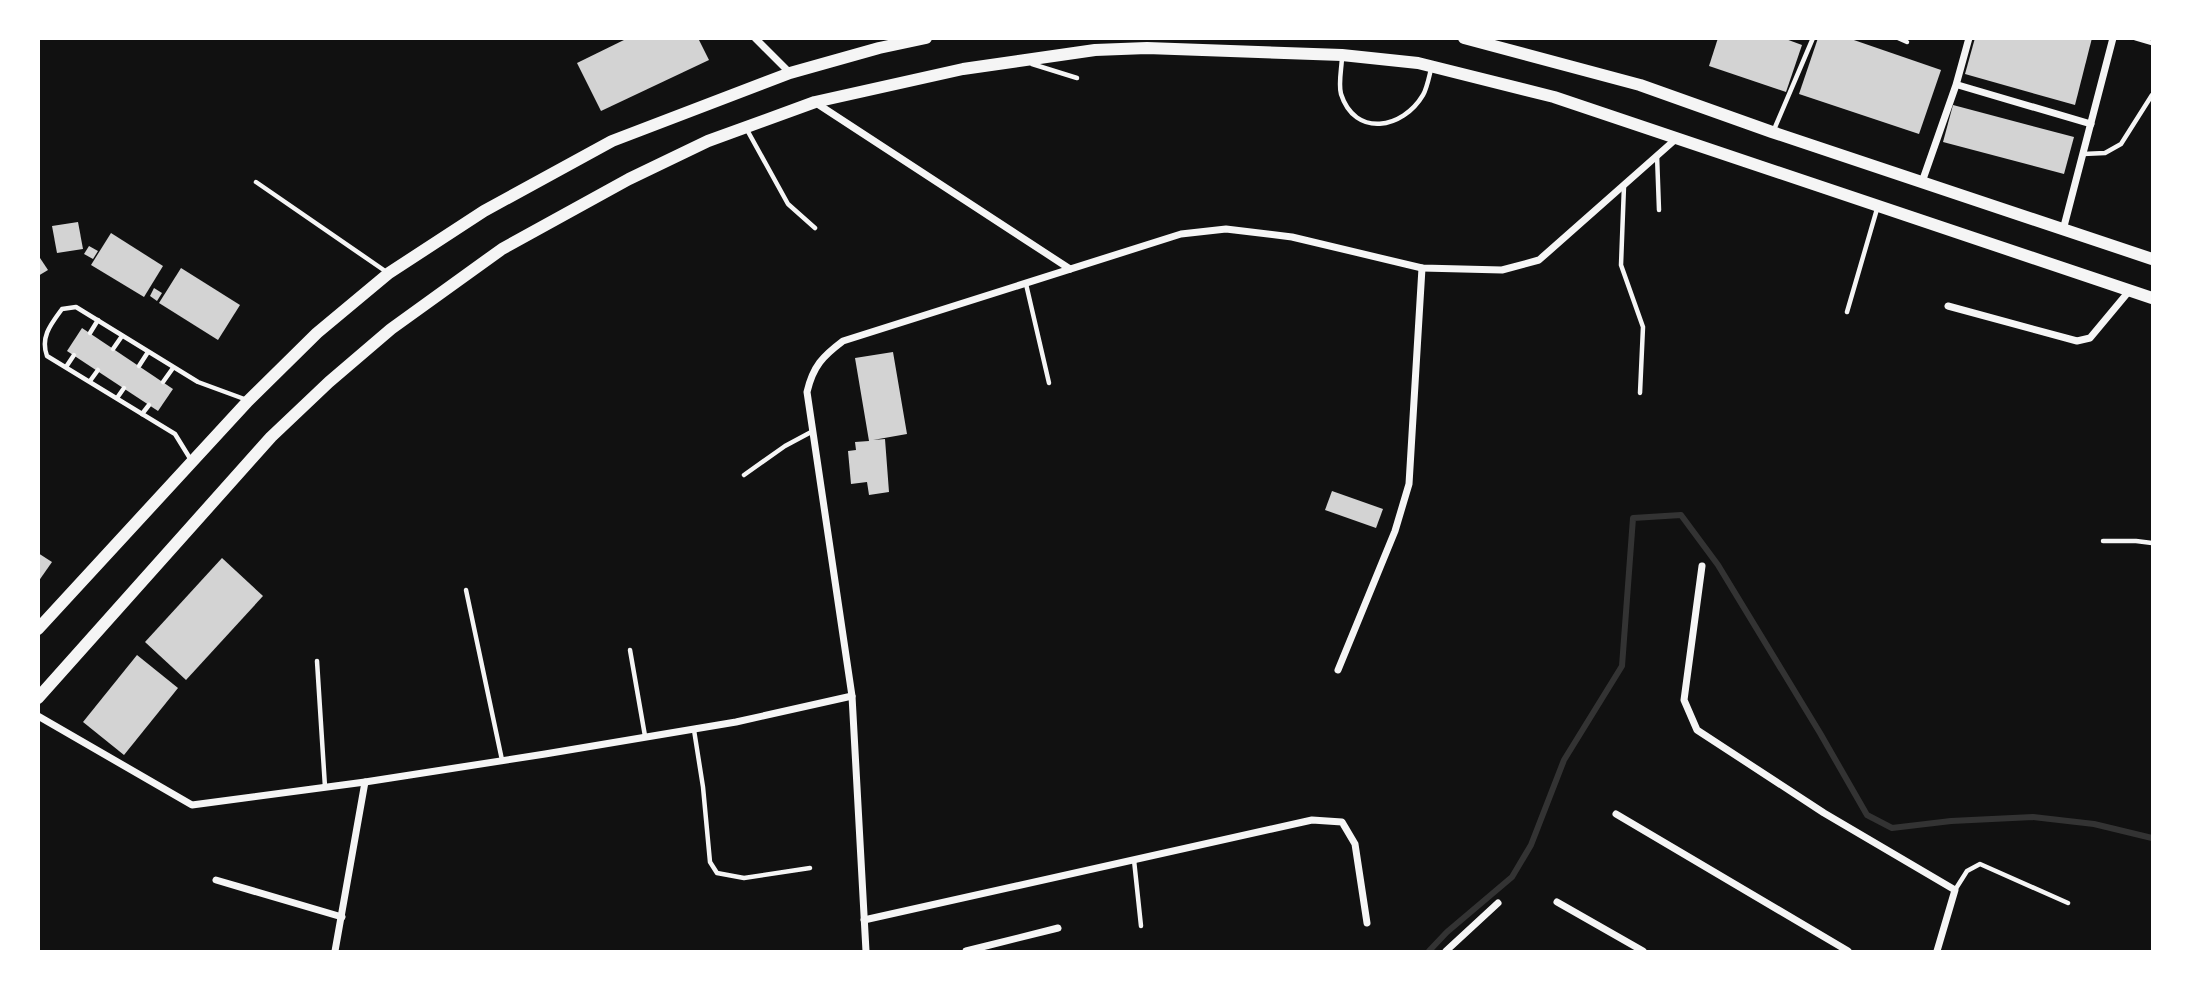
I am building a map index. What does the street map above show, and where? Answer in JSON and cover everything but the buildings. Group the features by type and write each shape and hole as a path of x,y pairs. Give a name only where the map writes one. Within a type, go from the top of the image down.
{"main road":[{"path":"38,629 248,401 317,333 388,273 484,211 612,141 790,73 878,43 926,38"},
{"path":"1464,38 1640,85 2152,260"},
{"path":"38,698 271,437 391,328 502,249 629,179 708,141 816,102 962,69 1095,50 1147,48 1342,55 1432,67 1554,97 2152,298"}],"street":[{"path":"755,38 790,73"},
{"path":"1922,182 1956,85 1969,38"},
{"path":"2063,230 2113,38"},
{"path":"1958,85 2091,124"},
{"path":"816,102 1070,269"},
{"path":"866,951 852,696 807,392 811,373 828,353 844,341 1181,234 1226,229 1292,237 1422,268 1502,270 1539,260 1678,138"},
{"path":"1338,670 1395,531 1409,484 1422,268"},
{"path":"1948,306 2077,341 2090,338 2130,289"},
{"path":"1702,566 1684,701 1697,730 1824,813 1955,890 1937,951"},
{"path":"38,716 192,805 365,782 694,729 852,696"},
{"path":"335,951 365,782"},
{"path":"1616,814 1848,951"},
{"path":"864,920 1312,820 1342,822 1355,844 1367,923"},
{"path":"216,880 342,917"},
{"path":"1557,902 1643,951"},
{"path":"1446,951 1498,903"},
{"path":"966,951 1058,928"}],"lane":[{"path":"1772,132 1813,38"},
{"path":"1898,38 1907,42"},
{"path":"2135,38 2152,43"},
{"path":"1342,55 1340,92 1351,113 1370,125 1389,124 1409,113 1424,94 1432,67"},
{"path":"1025,61 1077,78"},
{"path":"2083,154 2105,153 2121,144 2152,94"},
{"path":"745,127 788,204 815,228"},
{"path":"1657,155 1659,211"},
{"path":"256,182 388,273"},
{"path":"1623,185 1621,265 1643,327 1640,393"},
{"path":"1847,312 1878,205"},
{"path":"1026,283 1049,383"},
{"path":"192,461 175,434 47,356 43,346 49,326 62,309 76,307 198,382 248,401"},
{"path":"90,333 98,320"},
{"path":"113,349 122,335"},
{"path":"139,366 148,352"},
{"path":"66,367 75,355"},
{"path":"163,382 173,368"},
{"path":"90,382 98,370"},
{"path":"117,398 124,388"},
{"path":"142,414 149,405"},
{"path":"744,475 785,446 813,431"},
{"path":"2104,541 2152,543"},
{"path":"466,590 502,760"},
{"path":"630,650 645,736"},
{"path":"317,661 325,787"},
{"path":"694,729 710,862 717,873 744,878 810,868"},
{"path":"1134,860 1141,926"},
{"path":"1955,890 1967,871 1980,864 2068,903"}],"waterway":[{"path":"1429,951 1447,932 1512,877 1531,845 1564,760 1622,666 1633,518 1681,515 1718,565 1867,815 1892,828 1951,821 2033,817 2094,824 2152,838"}]}
